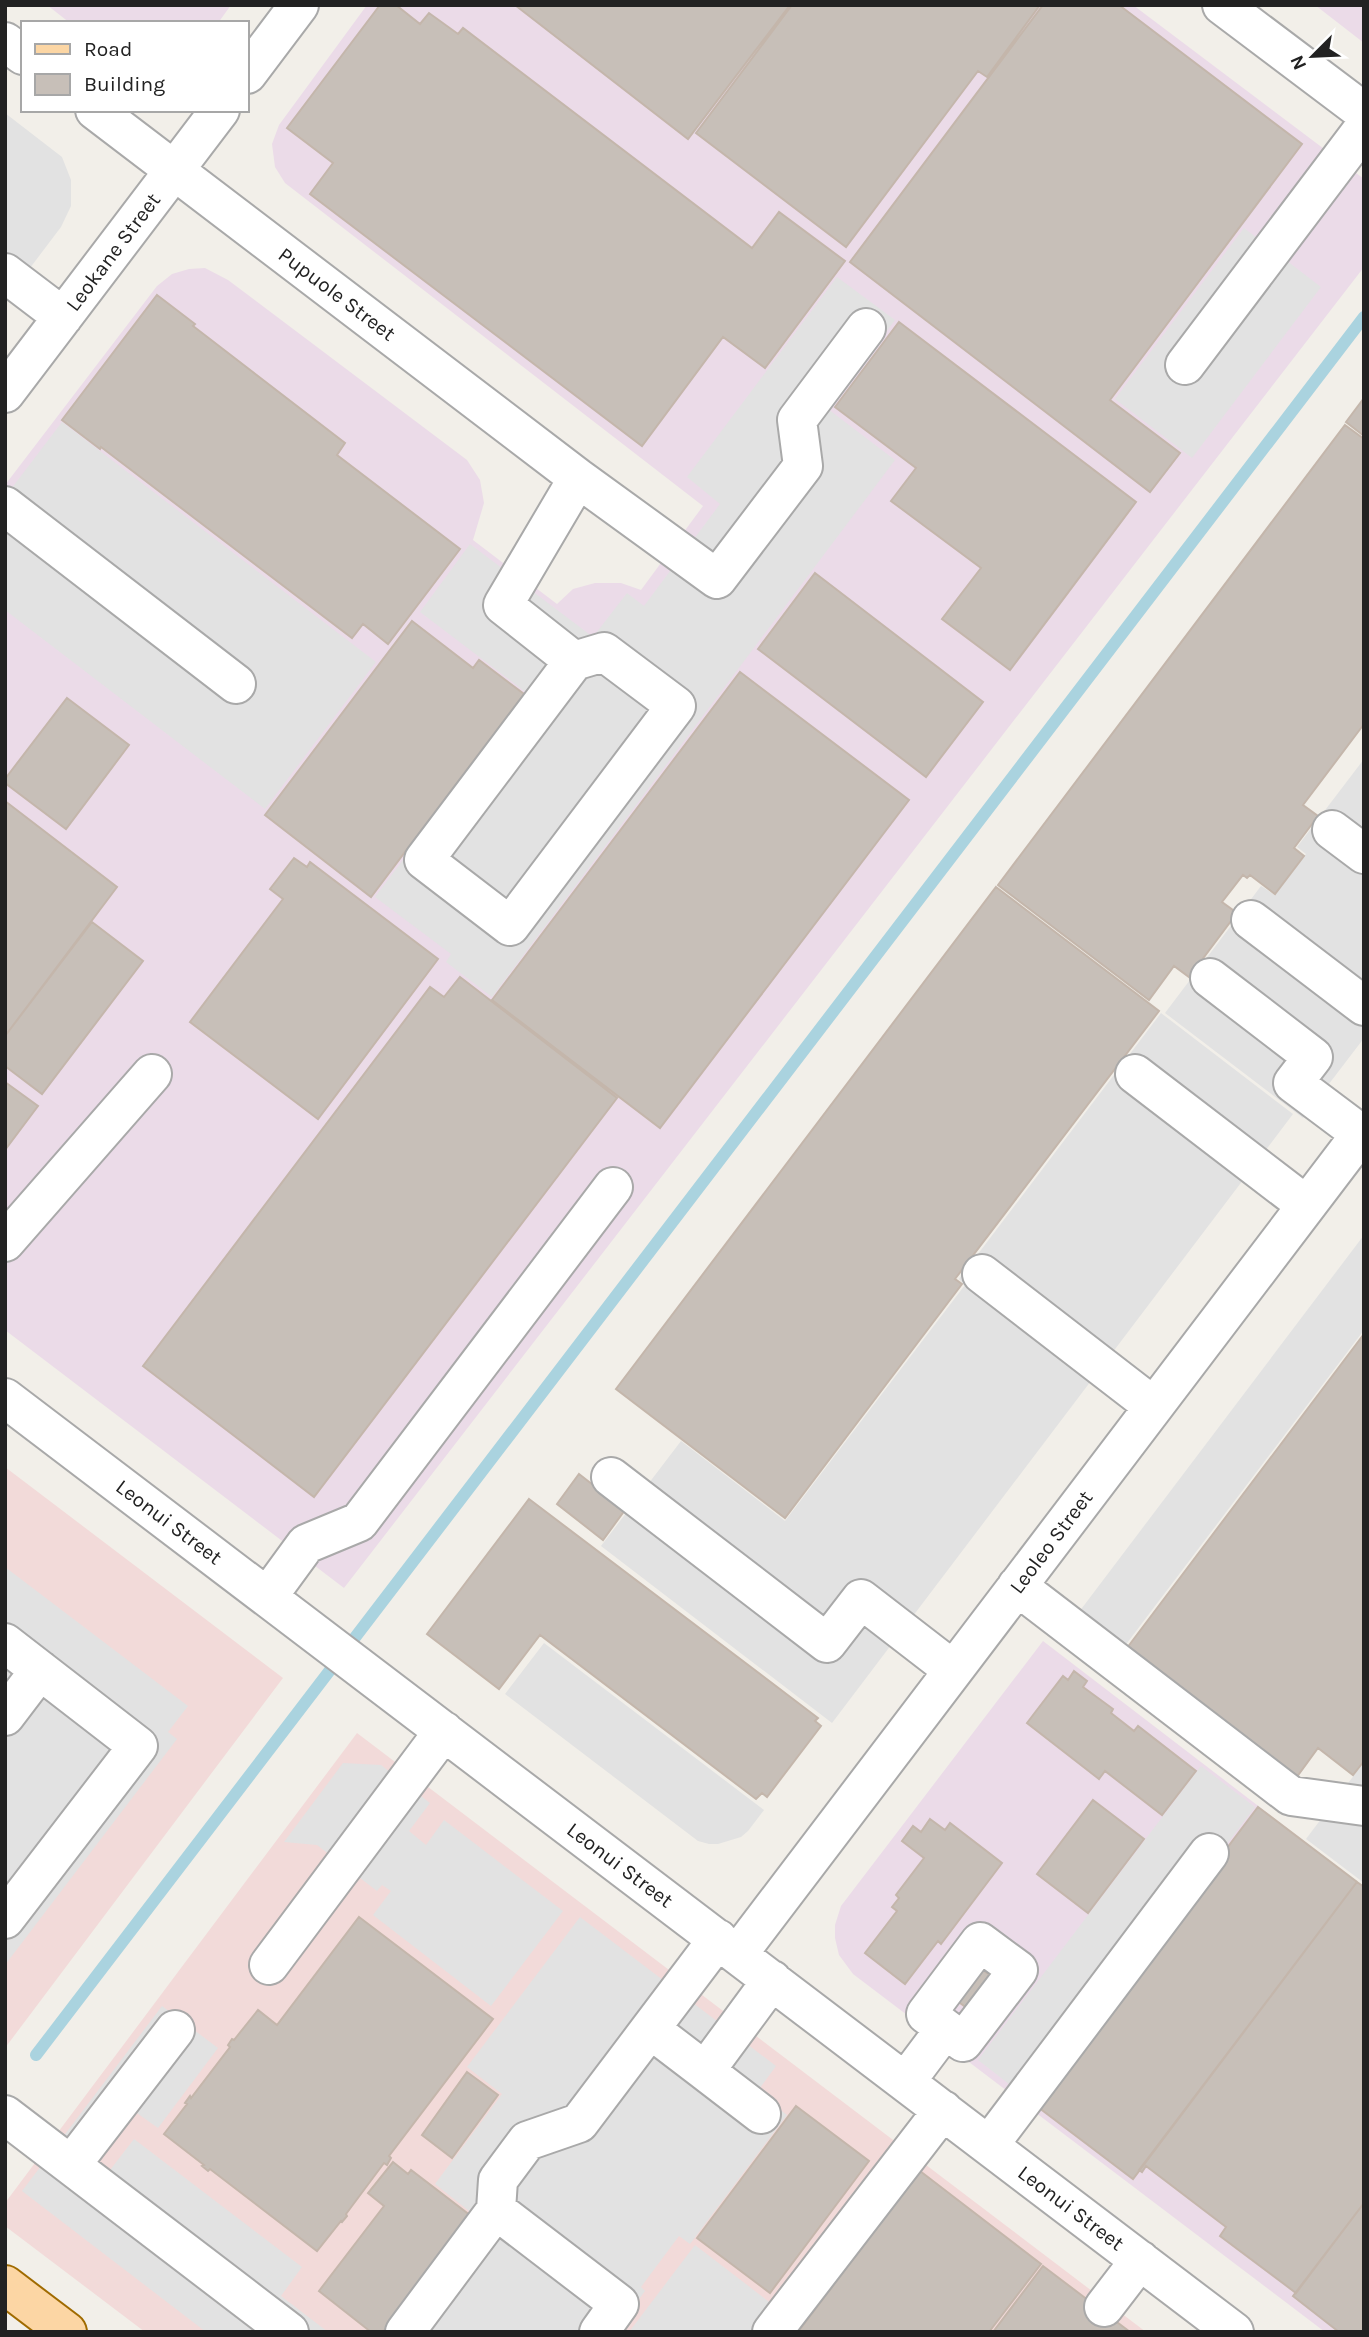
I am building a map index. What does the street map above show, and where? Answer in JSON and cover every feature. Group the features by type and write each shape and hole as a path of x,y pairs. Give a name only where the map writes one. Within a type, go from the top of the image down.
{"main road":[{"path":"5,2285 67,2332"}],"street":[{"path":"248,73 299,5"},
{"path":"1185,365 1359,104 1226,6"},
{"path":"5,42 21,54"},
{"name":"Pupuole Street","path":"99,112 578,478 718,579 803,466 797,420 866,328"},
{"name":"Leokane Street","path":"5,393 218,112"},
{"path":"5,273 63,317"},
{"path":"574,660 503,605 578,478"},
{"path":"5,506 236,684"},
{"path":"604,652 676,706 510,926 424,860 574,660 604,652"},
{"path":"1332,830 1364,854"},
{"path":"1251,920 1364,1006"},
{"path":"1210,978 1313,1057 1293,1083 1362,1132"},
{"path":"5,1242 152,1074"},
{"path":"1135,1074 1306,1205"},
{"name":"Leoleo Street","path":"496,2210 498,2180 527,2141 579,2123 650,2029 728,1947 953,1670 1362,1132"},
{"path":"268,1596 306,1544 359,1522 613,1186"},
{"path":"982,1275 1153,1406"},
{"name":"Leonui Street","path":"5,1398 1234,2332"},
{"path":"611,1477 827,1643 861,1599 953,1670"},
{"path":"1017,1586 1290,1796 1364,1806"},
{"path":"5,1643 138,1746 5,1919"},
{"path":"5,1716 40,1670"},
{"path":"269,1965 444,1731"},
{"path":"989,2145 1209,1853"},
{"path":"705,2071 772,1980"},
{"path":"650,2029 761,2114"},
{"path":"906,2081 945,2029"},
{"path":"71,2165 174,2030"},
{"path":"772,2332 943,2109"},
{"path":"5,2115 289,2332"},
{"path":"405,2332 496,2210 620,2304 599,2332"},
{"path":"1104,2307 1140,2260"}],"shaded area":[{"path":"47,5 231,5 219,21 67,21"},
{"path":"367,5 1133,5 1364,179 1364,267 344,1588 5,1330 5,485 157,286 172,274 205,268 228,280 467,460 480,480 484,503 473,540 557,604 573,589 595,583 621,583 641,590 703,506 285,183 275,167 272,144 279,125"},
{"path":"1315,5 1364,5 1364,43"},
{"path":"5,113 62,157 71,180 71,206 61,227 5,301"},
{"path":"1244,228 1321,287 1192,458 1115,399"},
{"path":"837,277 895,320 828,409 895,460 492,997 446,962 451,954 375,897 528,694 420,612 470,544 593,637 627,593 644,606 720,504 687,477"},
{"path":"62,422 376,662 265,809 5,610 5,497"},
{"path":"1364,759 1364,1038 1303,1118 1165,1013 1261,886 1275,895 1306,854 1297,847"},
{"path":"1161,1013 1293,1114 832,1723 601,1546 681,1441 785,1521 965,1285 959,1279"},
{"path":"1364,1235 1364,1330 1124,1647 1079,1612"},
{"path":"5,1467 283,1678 5,2048"},
{"path":"5,1567 188,1706 168,1732 177,1739 5,1965"},
{"path":"1043,1641 1364,1887 1364,2332 1325,2332 853,1974 839,1955 835,1925 841,1906"},
{"path":"544,1643 764,1810 748,1831 741,1837 718,1844 698,1841 505,1694"},
{"path":"357,1733 1146,2332 145,2332 5,2226 5,2203"},
{"path":"1364,1762 1364,1883 1306,1839"},
{"path":"343,1763 381,1765 430,1803 409,1831 426,1845 444,1820 563,1911 491,2006 373,1915 391,1891 382,1885 377,1891 317,1845 284,1842"},
{"path":"1201,1766 1255,1807 1032,2102 978,2060"},
{"path":"580,1917 776,2066 757,2092 787,2115 690,2244 679,2236 641,2287 645,2291 615,2332 387,2332 474,2215 435,2184 502,2094 467,2067"},
{"path":"162,2006 218,2048 158,2128 134,2111 97,2161 110,2170 134,2139 302,2267 281,2296 328,2332 206,2332 22,2191"},
{"path":"695,2245 798,2324 792,2332 629,2332"}],"building":[{"path":"380,5 396,5 420,24 429,13 458,34 463,28 752,248 779,212 845,261 765,368 723,337 642,446 310,194 333,163 287,128"},
{"path":"515,5 790,5 688,139"},
{"path":"792,5 1040,5 987,77 978,71 846,247 696,133"},
{"path":"1043,5 1119,5 1302,144 1110,400 1180,453 1150,492 850,262"},
{"path":"157,295 345,443 337,455 460,549 388,644 363,624 352,638 62,420"},
{"path":"899,322 1136,502 1010,670 942,619 981,568 891,501 916,468 835,407"},
{"path":"1364,398 1364,436 1346,422"},
{"path":"1345,425 1364,439 1364,724 1303,805 1318,816 1294,848 1304,856 1275,894 1250,875 1247,878 1243,875 1222,902 1237,913 1189,977 1174,966 1149,1000 998,885"},
{"path":"815,573 983,702 926,777 758,649"},
{"path":"412,621 473,668 479,660 524,694 371,897 265,815"},
{"path":"740,672 909,800 660,1128 492,1000"},
{"path":"67,698 129,745 66,829 5,783 5,779"},
{"path":"5,801 117,887 5,1036"},
{"path":"294,858 307,867 310,862 438,959 318,1119 190,1022 283,899 270,889"},
{"path":"996,887 1159,1011 955,1279 962,1284 785,1518 616,1389"},
{"path":"92,922 143,961 42,1094 5,1066 5,1036"},
{"path":"460,977 617,1098 314,1497 143,1366 430,987 444,997"},
{"path":"5,1082 38,1106 5,1150"},
{"path":"1364,1334 1364,1761 1353,1775 1318,1748 1296,1778 1127,1648"},
{"path":"579,1474 625,1510 603,1540 557,1504"},
{"path":"529,1499 818,1718 815,1721 821,1726 767,1797 762,1793 756,1799 540,1635 499,1689 427,1634"},
{"path":"1074,1671 1087,1681 1083,1687 1113,1709 1111,1713 1134,1731 1138,1726 1196,1771 1162,1815 1105,1771 1099,1779 1027,1723 1063,1676 1068,1680"},
{"path":"1093,1800 1144,1839 1088,1913 1037,1874"},
{"path":"1258,1807 1357,1882 1133,2179 1034,2104"},
{"path":"930,1819 945,1830 950,1823 1002,1863 941,1944 938,1941 905,1984 865,1953 897,1911 892,1907 899,1898 896,1895 924,1858 902,1841 913,1826 921,1832"},
{"path":"1357,1882 1364,1887 1364,2203 1296,2293 1220,2236 1226,2227 1146,2166 1142,2172 1139,2170"},
{"path":"359,1917 493,2019 389,2156 391,2158 387,2165 384,2163 347,2216 317,2251 210,2169 208,2171 164,2134 190,2096 191,2098 230,2047 228,2045 232,2039 234,2040 258,2010 277,2025"},
{"path":"976,1965 995,1979 971,2011 952,1997"},
{"path":"467,2072 498,2095 452,2158 422,2135"},
{"path":"796,2106 869,2161 770,2293 697,2238"},
{"path":"393,2162 408,2174 411,2170 471,2216 383,2332 371,2332 319,2291 384,2206 368,2193"},
{"path":"920,2171 1041,2264 989,2332 798,2332"},
{"path":"1364,2203 1364,2332 1339,2332 1293,2296"},
{"path":"1043,2266 1130,2332 993,2332"}],"waterway":[{"path":"36,2055 1364,317"}]}
